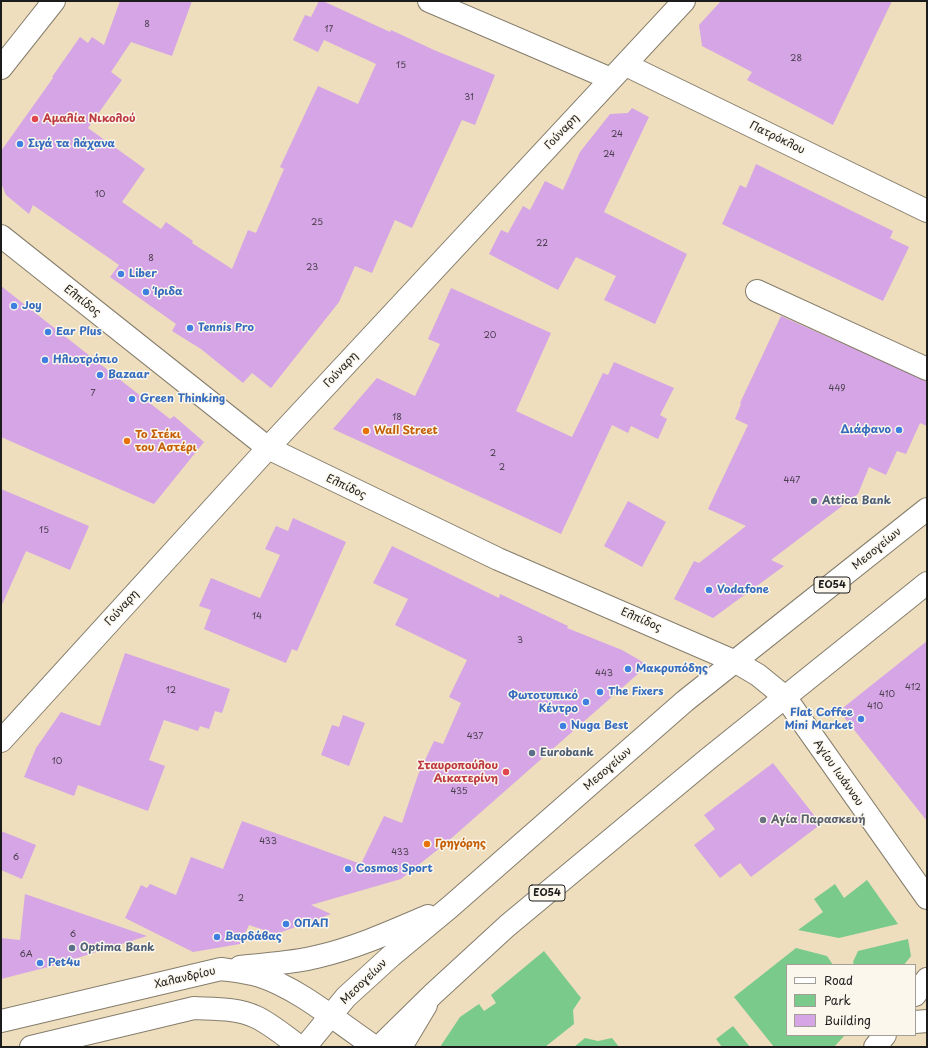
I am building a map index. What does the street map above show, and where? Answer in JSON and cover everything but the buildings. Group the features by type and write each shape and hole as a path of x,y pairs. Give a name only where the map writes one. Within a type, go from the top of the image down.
{"street":[{"path":"1,68 54,1"},
{"path":"429,1 611,79"},
{"name":"Γούναρη","path":"5,732 684,1"},
{"name":"Πατρόκλου","path":"626,65 927,211"},
{"name":"Ελπίδος","path":"1,236 268,448 498,558 736,662"},
{"path":"757,291 927,369"},
{"name":"Μεσογείων","path":"305,1047 329,1016 391,956 450,907 685,701 927,509"},
{"name":"ΕΟ54","path":"379,1047 433,994 507,926 785,697 927,583"},
{"name":"Αγίου Ιωάννου","path":"736,662 758,675 785,697 927,898"},
{"path":"221,969 306,959 339,952 450,907"},
{"name":"Χαλανδρίου","path":"1,1021 221,969 246,972 276,982 300,995 375,1047"},
{"path":"916,994 927,979"},
{"path":"401,1047 433,994"},
{"path":"32,1047 194,1008 219,1009 249,1014 300,1047"},
{"path":"916,1022 927,1021"},
{"path":"875,1047 884,1036"}],"green space":[{"path":"867,880 898,924 839,938 798,930 823,912 814,899 835,884 844,898"},
{"path":"908,939 911,956 905,964 854,964 853,962 858,951"},
{"path":"796,948 827,956 832,964 786,964 786,1036 844,1036 834,1047 774,1047 734,997"},
{"path":"544,951 581,998 573,1010 574,1024 545,1047 440,1047 460,1017 479,1004 484,1011 496,1003 491,995"},
{"path":"733,1026 750,1047 722,1047 716,1039"},
{"path":"585,1038 598,1041 612,1038 619,1047 574,1047"}],"place":[{"name":"Αμαλία Νικολού","path":"35,119"},
{"name":"Σιγά τα λάχανα","path":"20,144"},
{"name":"Liber","path":"121,274"},
{"name":"Ίριδα","path":"146,292"},
{"name":"Joy","path":"14,306"},
{"name":"Tennis Pro","path":"190,328"},
{"name":"Ear Plus","path":"48,332"},
{"name":"Ηλιοτρόπιο","path":"45,360"},
{"name":"Bazaar","path":"100,375"},
{"name":"Green Thinking","path":"132,399"},
{"name":"Διάφανο","path":"899,430"},
{"name":"Wall Street","path":"366,431"},
{"name":"Το Στέκι του Αστέρι","path":"127,441"},
{"name":"Attica Bank","path":"814,501"},
{"name":"Vodafone","path":"709,590"},
{"name":"Μακρυπόδης","path":"628,669"},
{"name":"The Fixers","path":"600,692"},
{"name":"Φωτοτυπικό Κέντρο","path":"586,702"},
{"name":"Flat Coffee Mini Market","path":"861,719"},
{"name":"Nuga Best","path":"563,726"},
{"name":"Eurobank","path":"532,753"},
{"name":"Σταυροπούλου Αικατερίνη","path":"506,772"},
{"name":"Αγία Παρασκευή","path":"763,820"},
{"name":"Γρηγόρης","path":"427,844"},
{"name":"Cosmos Sport","path":"348,869"},
{"name":"ΟΠΑΠ","path":"286,924"},
{"name":"Βαρδάβας","path":"217,937"},
{"name":"Optima Bank","path":"72,948"},
{"name":"Pet4u","path":"40,963"}]}
